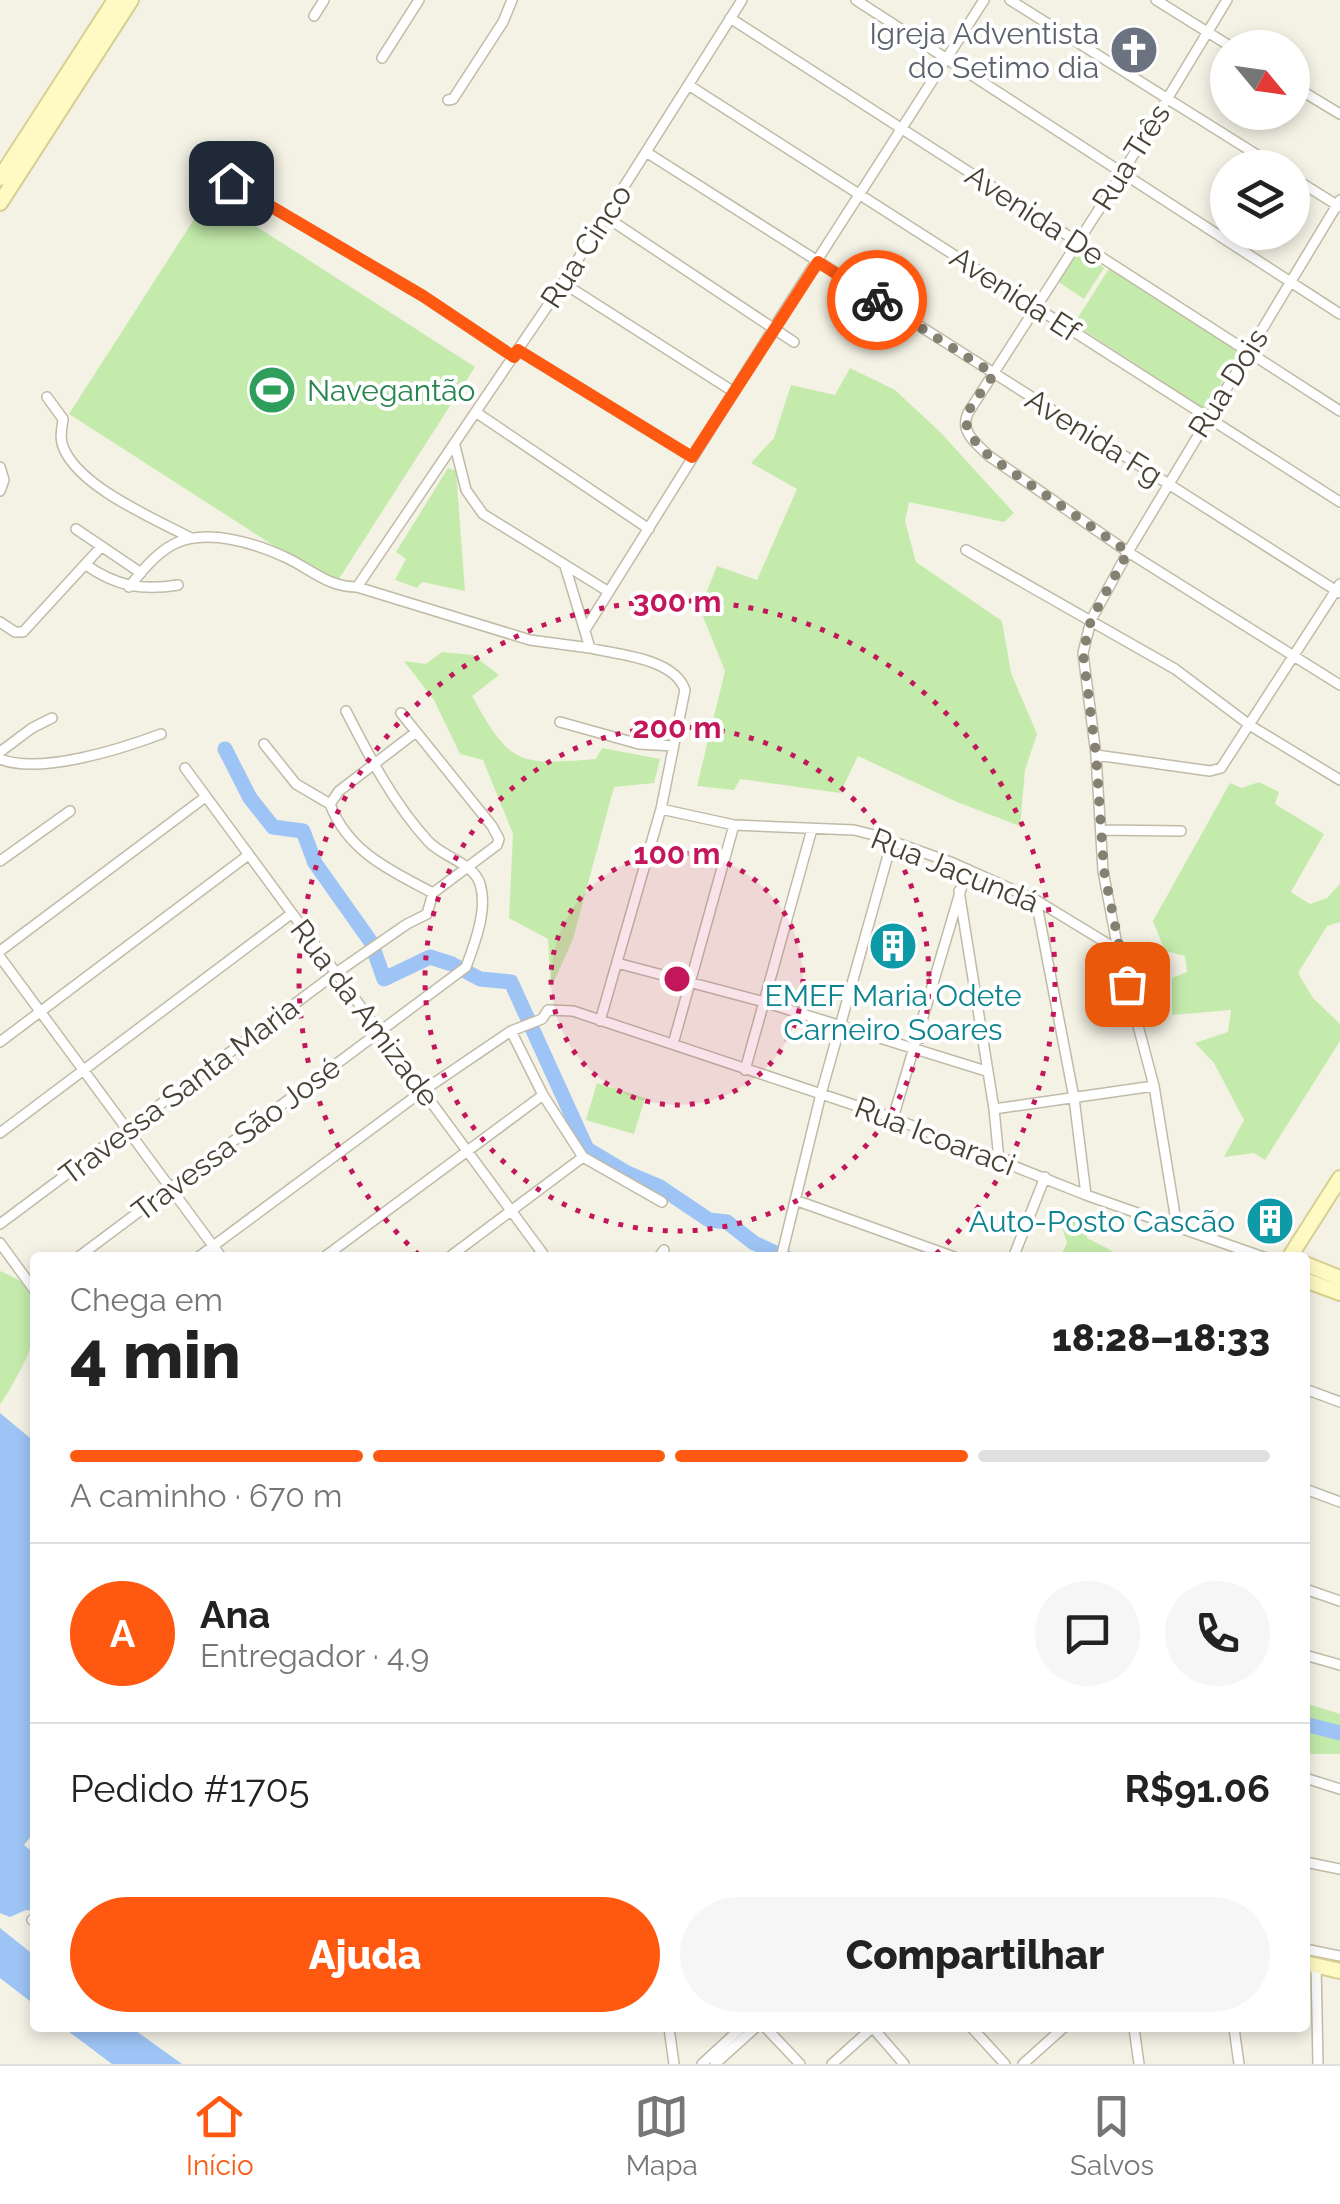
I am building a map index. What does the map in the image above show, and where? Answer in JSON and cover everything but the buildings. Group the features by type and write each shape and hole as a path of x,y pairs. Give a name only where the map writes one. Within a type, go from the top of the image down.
{"street":[{"path":"0,178 114,0"},
{"path":"0,203 132,0"},
{"path":"314,16 324,0"},
{"path":"382,58 419,0"},
{"path":"448,100 453,99 512,0"},
{"name":"Rua Cinco","path":"357,587 564,283 742,0"},
{"path":"856,0 1340,314"},
{"path":"585,630 772,329 984,0"},
{"path":"1010,0 1249,150"},
{"path":"1156,0 1208,32"},
{"name":"Rua Três","path":"1128,552 989,456 968,432 964,420 1123,172 1227,0"},
{"name":"Avenida De","path":"730,18 1340,410"},
{"name":"Avenida Ef","path":"690,86 1340,502"},
{"path":"1310,95 1340,114"},
{"name":"Avenida Fg","path":"646,152 1339,589"},
{"path":"231,183 692,457"},
{"path":"1310,187 1339,204"},
{"name":"Rua Dois","path":"1091,620 1207,417 1339,204"},
{"path":"606,217 794,342"},
{"path":"564,283 734,392"},
{"path":"46,396 63,418 60,438 78,470 191,538"},
{"path":"477,413 649,528"},
{"path":"455,446 472,502 483,514 609,592"},
{"path":"0,467 4,480 0,492"},
{"path":"76,530 140,573"},
{"path":"128,587 169,547 191,538 219,538 286,558 331,585 357,587 530,640 590,648 657,665 678,676 685,690 662,809 600,1021"},
{"path":"0,622 19,633 100,547"},
{"path":"966,550 1174,670 1251,726 1340,780"},
{"path":"1128,552 1340,685"},
{"path":"86,566 128,587 178,585"},
{"path":"565,566 590,648"},
{"path":"1096,755 1216,770 1227,764 1339,589"},
{"path":"1091,620 1084,664 1096,755 1104,871 1118,950 1154,1086 1177,1227"},
{"path":"346,711 372,763 424,838 439,852 468,868"},
{"path":"330,804 339,790 416,732 401,713"},
{"path":"52,718 32,728 0,755 17,764 49,762 128,746 161,734"},
{"path":"560,722 639,744 673,746"},
{"name":"Travessa Santa Maria","path":"0,1224 336,974 426,914 433,893 497,845 499,839 416,732"},
{"path":"264,744 296,784 330,804 353,843 367,856 433,893"},
{"name":"Rua da Amizade","path":"184,768 542,1252"},
{"path":"204,798 0,954 39,1013 218,1252"},
{"name":"Rua Jacundá","path":"662,809 734,824 854,830 892,841 1036,900 1118,950"},
{"path":"0,860 70,812"},
{"path":"673,1044 734,824"},
{"path":"745,1070 812,829"},
{"path":"1101,830 1181,830"},
{"path":"782,1252 821,1094 892,841"},
{"path":"0,1042 247,856"},
{"name":"Travessa São José","path":"85,1252 463,970 478,933 482,889 479,879 468,868"},
{"path":"894,1118 967,869"},
{"path":"959,892 999,1160"},
{"path":"1036,900 1074,1098 1086,1195"},
{"path":"0,1133 291,914"},
{"path":"618,963 764,1002 986,1071"},
{"name":"Rua Icoaraci","path":"204,1252 424,1090 511,1031 557,1008 894,1118 1086,1195 1249,1252"},
{"path":"511,1031 543,1095 583,1157 662,1202"},
{"path":"994,1109 1154,1086"},
{"path":"331,1252 543,1095"},
{"path":"456,1252 583,1157"},
{"path":"1016,1252 1045,1178"},
{"path":"1293,1252 1340,1178"},
{"path":"795,1200 940,1252"},
{"path":"0,1244 30,1283"},
{"path":"1310,1266 1340,1278"},
{"path":"1310,1282 1340,1293"},
{"path":"1310,1391 1340,1402"},
{"path":"1310,1491 1340,1502"},
{"path":"1310,1591 1340,1602"},
{"path":"1310,1656 1340,1665"},
{"path":"1310,1780 1340,1789"},
{"path":"1310,1863 1340,1869"},
{"path":"1310,1950 1340,1956"},
{"path":"1318,2064 1310,1964 1340,1971"},
{"path":"669,2032 674,2064"},
{"path":"702,2064 737,2032"},
{"path":"715,2064 751,2032"},
{"path":"770,2032 800,2064"},
{"path":"832,2064 868,2032"},
{"path":"876,2032 904,2064"},
{"path":"976,2032 1005,2064"},
{"path":"1023,2064 1058,2032"},
{"path":"1135,2032 1139,2064"},
{"path":"1235,2032 1239,2064"}],"green space":[{"name":"Navegantão","path":"209,196 475,367 335,585 69,414"},
{"path":"1078,250 1104,268 1084,299 1057,281"},
{"path":"1110,267 1241,352 1205,409 1074,324"},
{"path":"850,368 895,390 940,432 1014,513 1004,522 909,502 905,521 916,562 1002,621 1011,673 1037,734 1025,770 1020,826 858,756 840,793 740,779 734,790 697,786 725,671 700,609 717,566 757,580 797,489 751,463 774,438 791,385 835,395"},
{"path":"448,468 456,471 465,591 422,582 417,588 395,580 406,559 396,552"},
{"path":"442,652 473,655 499,675 472,696 497,736 519,756 549,762 596,759 602,748 660,759 654,783 614,787 573,939 551,988 548,939 509,918 513,834 483,760 460,754 434,700 404,661 426,664"},
{"path":"1259,782 1279,792 1275,804 1324,834 1291,892 1310,904 1327,898 1340,884 1340,922 1327,926 1298,973 1313,998 1340,1024 1340,1041 1265,1160 1254,1153 1224,1157 1244,1120 1214,1063 1195,1043 1228,1032 1231,1010 1172,1015 1172,978 1187,972 1185,956 1165,951 1153,921 1230,783 1242,788"},
{"path":"597,1083 645,1098 634,1134 586,1120"},
{"path":"1073,1213 1083,1215 1087,1238 1114,1252 1062,1252 1067,1243 1062,1227"},
{"path":"0,1271 30,1292 30,1349 0,1405"},
{"path":"1310,1705 1340,1714 1340,1754 1310,1754"}],"water":[{"path":"0,1413 30,1438 30,1837 24,1845 30,1850 30,1910 10,1917 0,1913"},
{"path":"0,1928 30,1952 30,2001 0,1978"},
{"path":"69,2032 138,2032 182,2064 112,2064"}],"waterway":[{"path":"225,749 250,798 273,827 303,831 315,863 371,942 384,979 430,957 480,979 511,982 587,1149 660,1187 709,1220 727,1222 754,1243 774,1252"},
{"path":"1310,1725 1340,1733"}],"way so far":[{"path":"877,300 994,374 964,420 971,438 989,456 1128,552 1091,620 1083,653 1096,755 1104,871 1127,984"}],"place":[{"name":"Igreja Adventista do Setimo dia","path":"1134,50"},
{"name":"Navegantão","path":"272,390"},
{"name":"EMEF Maria Odete Carneiro Soares","path":"893,946"},
{"name":"Auto-Posto Cascão","path":"1270,1221"}],"route":[{"path":"231,183 423,296 514,357 518,350 692,457 818,262 877,300"}]}
